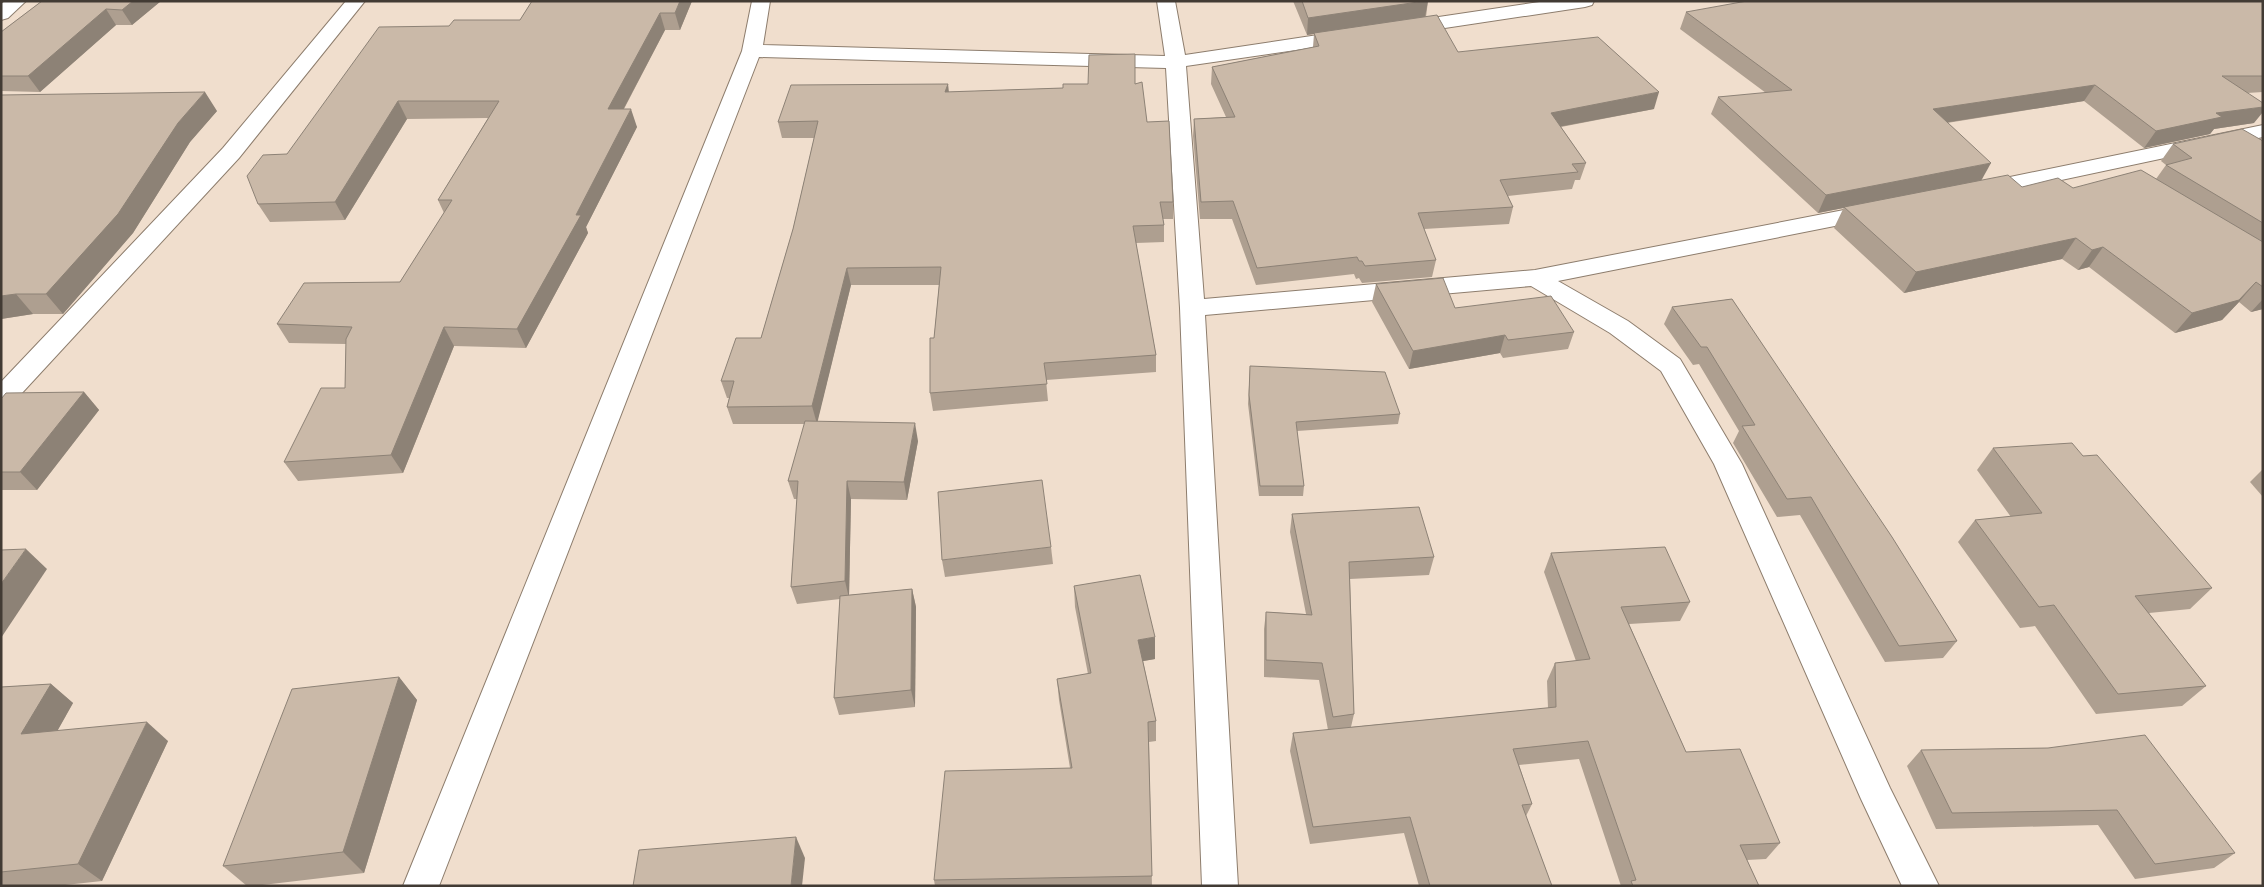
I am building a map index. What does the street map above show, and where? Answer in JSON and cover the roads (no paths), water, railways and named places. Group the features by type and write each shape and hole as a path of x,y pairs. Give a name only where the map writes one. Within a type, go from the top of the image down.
{"street":[{"path":"1,14 17,1"},
{"path":"1,399 231,153 356,1"},
{"path":"421,886 752,51 761,1"},
{"path":"1166,1 1176,62 1192,308 1220,886"},
{"path":"1390,30 1585,1"},
{"path":"752,51 1176,62 1371,33"},
{"path":"1961,194 2263,132"},
{"path":"2106,165 2130,180"},
{"path":"1192,308 1535,278 1893,207"},
{"path":"1535,278 1619,327 1671,365 1728,464 1878,798 1921,886"}]}
